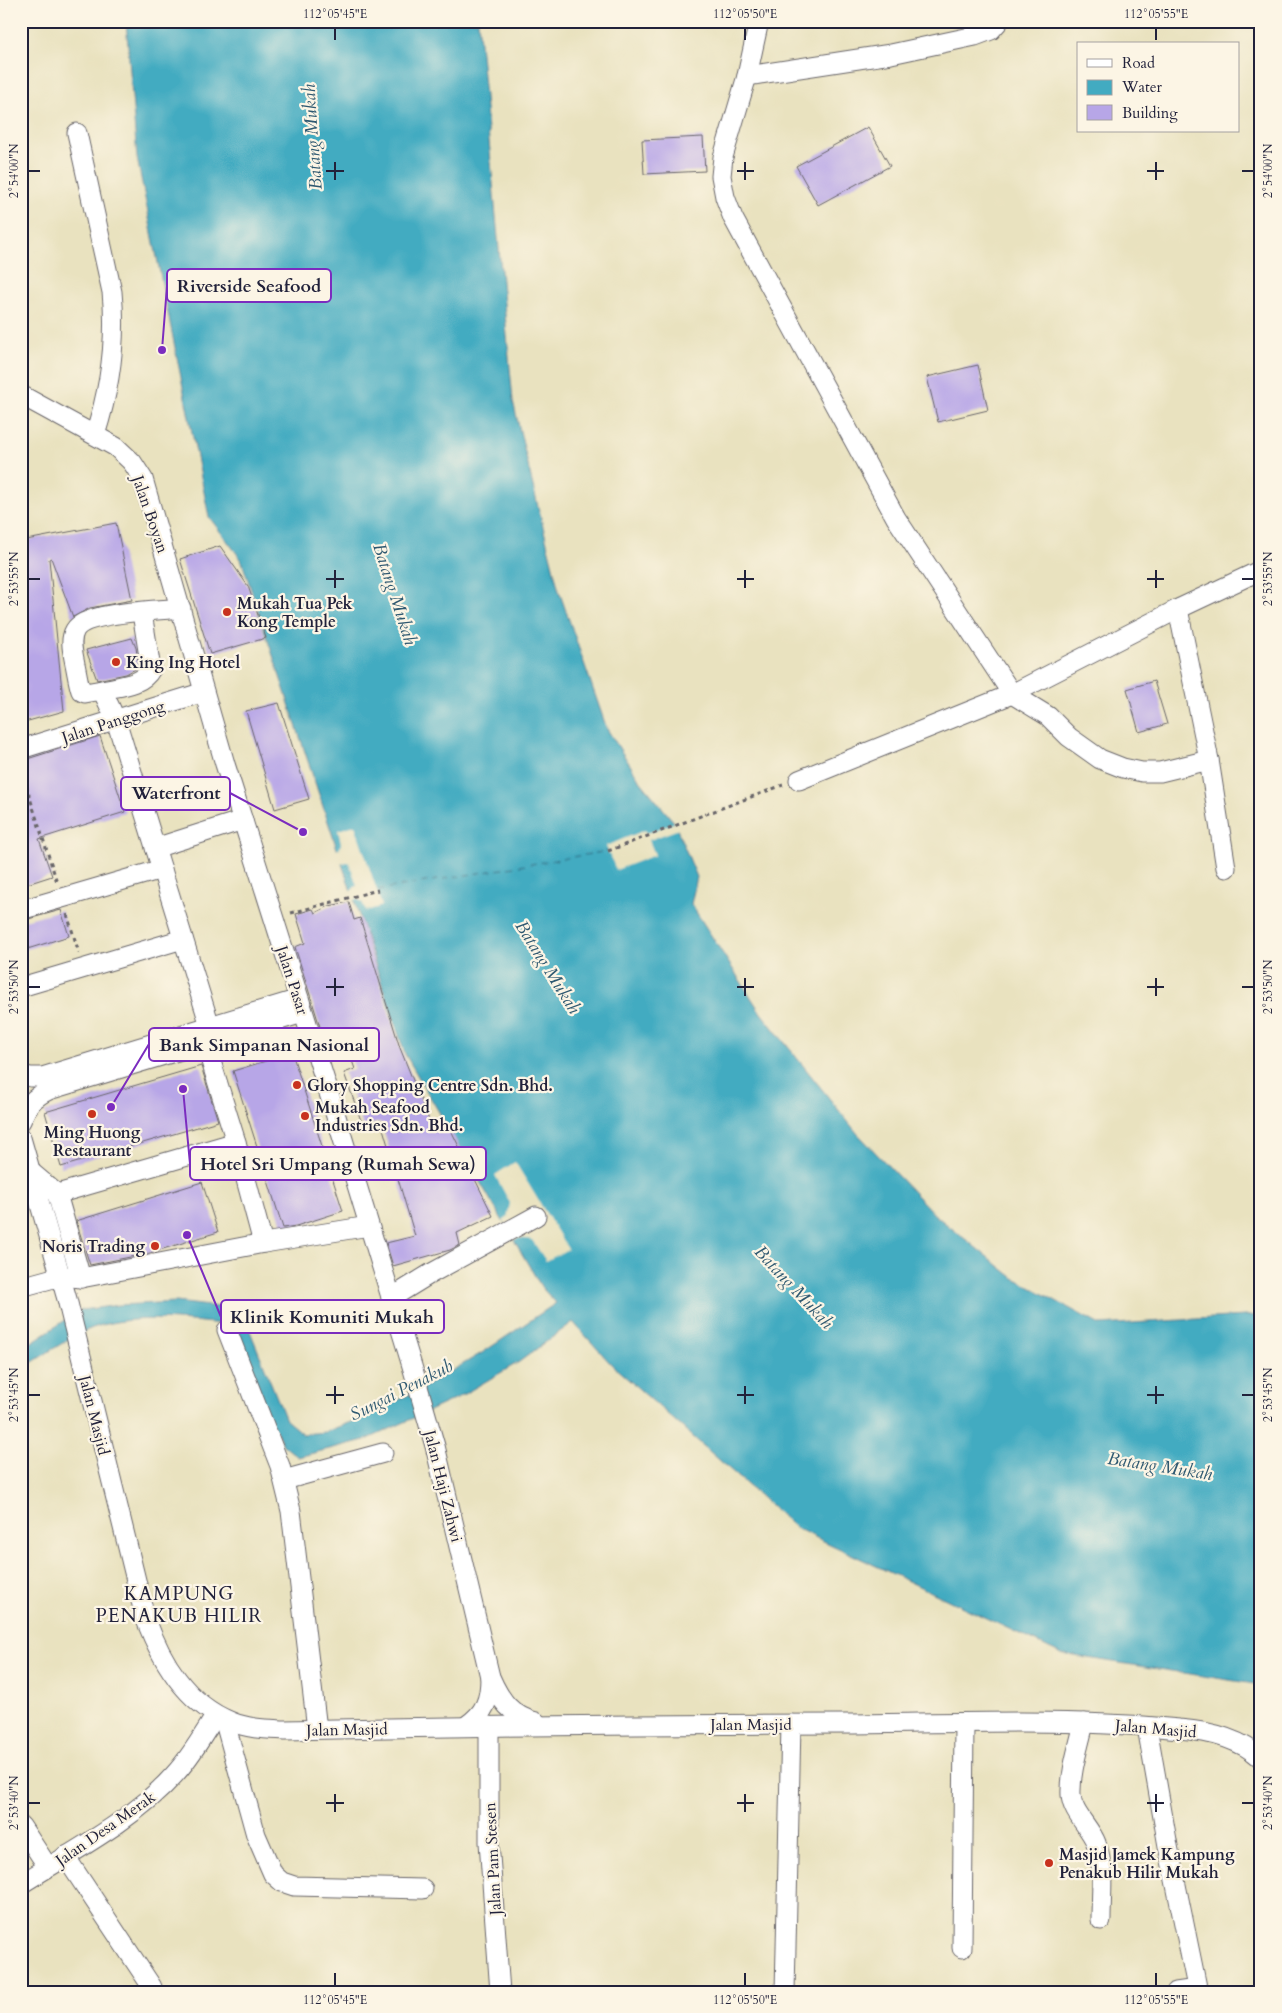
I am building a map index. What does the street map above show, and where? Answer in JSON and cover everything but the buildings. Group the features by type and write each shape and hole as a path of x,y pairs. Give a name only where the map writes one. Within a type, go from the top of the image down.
{"street":[{"path":"759,21 747,76 723,157 722,176 725,197 733,218 896,518 1012,694 1048,716 1069,737 1100,759 1123,768 1142,772 1160,772 1208,760"},
{"path":"747,76 891,54 976,36 992,30 999,21"},
{"path":"77,133 112,292 114,314 110,382 106,403 95,435"},
{"name":"Jalan Boyan","path":"21,395 116,447 132,462 143,479 204,692"},
{"path":"799,780 1012,694 1178,609 1261,570"},
{"path":"142,613 151,669 148,675 138,682 85,693 81,691 72,644 74,632 81,623 94,618 125,613 142,613 181,608"},
{"path":"1178,609 1208,760 1226,868"},
{"path":"102,690 116,720 183,939 263,1243"},
{"name":"Jalan Panggong","path":"21,750 204,692"},
{"name":"Jalan Pasar","path":"204,692 391,1298"},
{"path":"155,848 243,820"},
{"path":"21,910 162,869"},
{"path":"21,988 183,939"},
{"path":"21,1075 30,1078 42,1077 208,1034 301,1006"},
{"path":"21,1121 27,1107 33,1100 49,1090 208,1034"},
{"name":"Jalan Masjid","path":"21,1138 61,1276 139,1594 152,1637 176,1679 200,1704 220,1717 234,1723 259,1728 317,1729 549,1725 1084,1723 1178,1728 1217,1735 1255,1752 1261,1758"},
{"path":"57,1194 236,1142"},
{"path":"31,1172 57,1194 81,1278"},
{"path":"391,1298 536,1216"},
{"path":"21,1287 61,1276 81,1278 263,1243 369,1226"},
{"name":"Jalan Haji Zahwi","path":"391,1298 435,1446 490,1677 505,1706 516,1715 549,1725"},
{"path":"227,1330 280,1466 291,1511 317,1729"},
{"path":"284,1480 383,1453"},
{"name":"Jalan Haji Zahwi","path":"466,1726 476,1719 487,1705 490,1677"},
{"path":"220,1717 256,1835 273,1874 282,1882 294,1886 423,1889"},
{"name":"Jalan Desa Merak","path":"21,1884 128,1816 154,1796 175,1774 220,1717"},
{"path":"962,1948 964,1723"},
{"path":"1084,1723 1072,1781 1071,1797 1075,1808 1095,1841 1100,1856 1102,1870 1101,1920"},
{"path":"785,1992 791,1724"},
{"name":"Jalan Pam Stesen","path":"489,1726 489,1842 500,1992"},
{"path":"1147,1727 1168,1846 1197,1990 1176,1992"},
{"path":"21,1826 48,1868"},
{"path":"65,1856 152,1987"}],"path":[{"path":"21,770 84,969"},
{"path":"608,851 799,780"},
{"path":"273,917 378,890"}],"water":[{"name":"Batang Mukah","path":"126,21 478,21 513,401 559,591 607,729 641,782 674,822 697,877 691,904 761,1013 857,1133 935,1215 1014,1278 1100,1325 1261,1315 1261,1685 1062,1654 796,1528 612,1365 573,1322 519,1362 459,1397 368,1439 298,1457 283,1445 223,1324 153,1319 101,1325 77,1335 21,1369 21,1349 81,1310 119,1305 176,1302 227,1308 248,1326 286,1420 303,1434 325,1432 369,1415 428,1385 485,1351 556,1303 542,1288 405,1054 241,559 209,517 137,158"}],"pier":[{"path":"676,822 679,829 649,840 655,855 616,870 606,846 645,830 647,833"},
{"path":"355,825 382,906 366,911 362,902 357,899 352,901 349,893 357,885 349,862 340,864 335,851 340,848 341,843 338,830"},
{"path":"515,1162 568,1249 546,1261 532,1240 518,1238 514,1240 503,1221 507,1218 510,1203 495,1175"}],"ferry route":[{"path":"378,890 608,851"}],"place":[{"name":"Riverside Seafood","path":"162,350"},
{"name":"Mukah Tua Pek Kong Temple","path":"227,612"},
{"name":"King Ing Hotel","path":"116,662"},
{"name":"Waterfront","path":"303,832"},
{"name":"Glory Shopping Centre Sdn. Bhd.","path":"297,1085"},
{"name":"Hotel Sri Umpang (Rumah Sewa)","path":"183,1089"},
{"name":"Bank Simpanan Nasional","path":"111,1107"},
{"name":"Ming Huong Restaurant","path":"92,1114"},
{"name":"Mukah Seafood Industries Sdn. Bhd.","path":"305,1116"},
{"name":"Klinik Komuniti Mukah","path":"187,1235"},
{"name":"Noris Trading","path":"155,1246"},
{"name":"Masjid Jamek Kampung Penakub Hilir Mukah","path":"1049,1863"}],"district":[{"name":"KAMPUNG PENAKUB HILIR","path":"179,1604"}],"water label":[{"name":"Sungai Penakub","path":"401,1390"}]}
